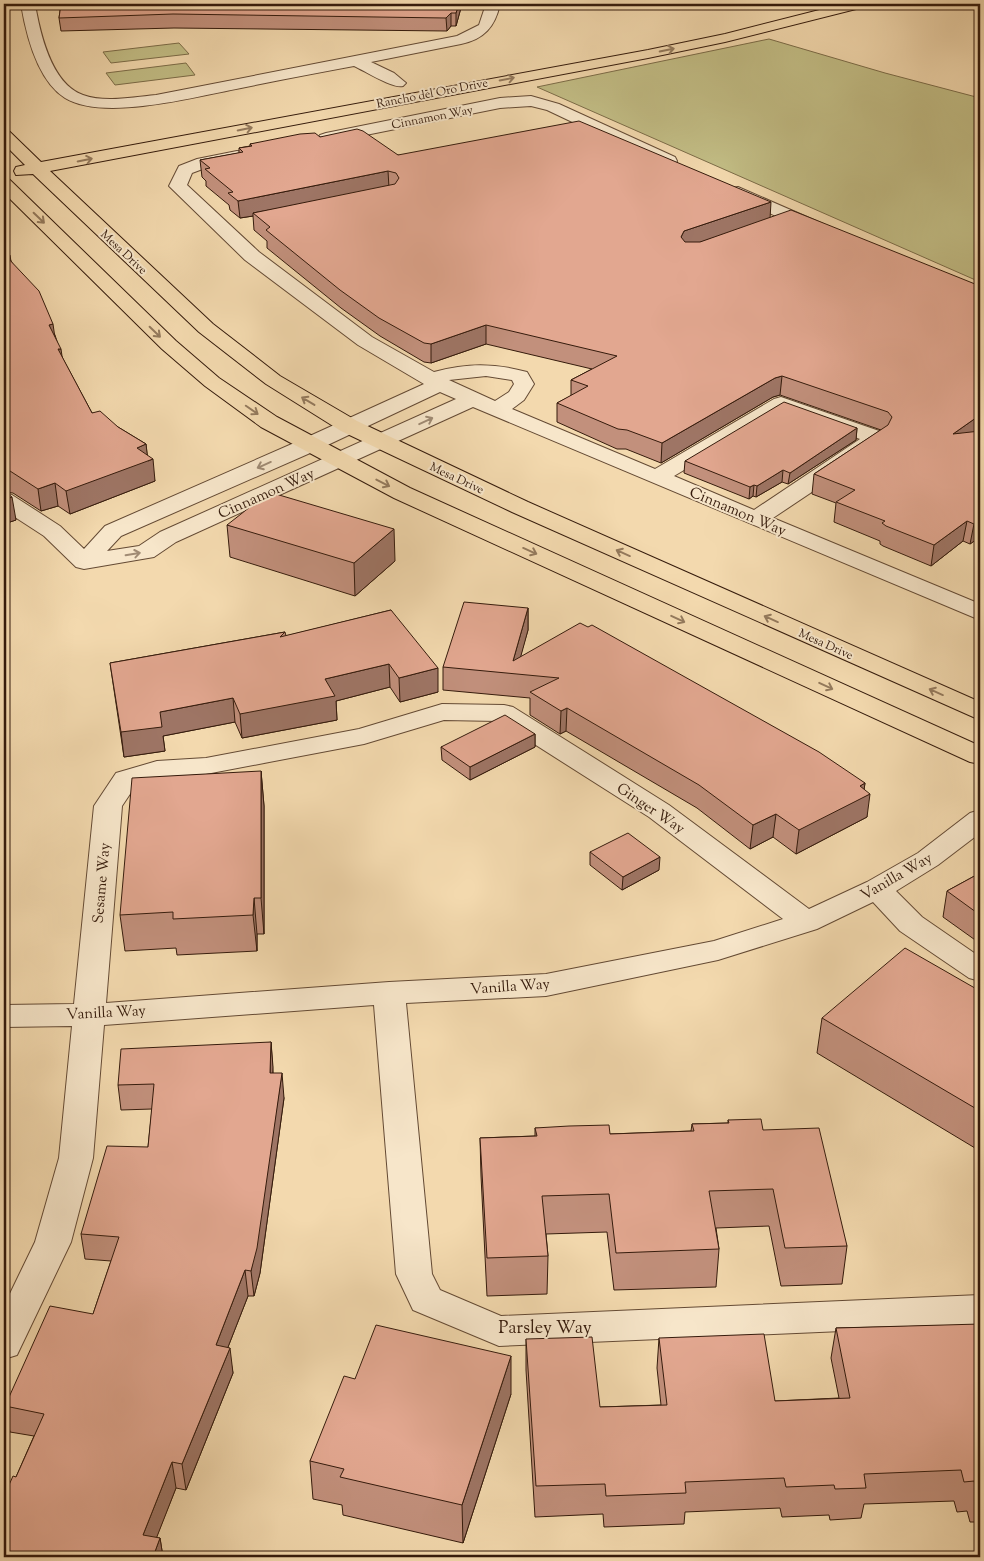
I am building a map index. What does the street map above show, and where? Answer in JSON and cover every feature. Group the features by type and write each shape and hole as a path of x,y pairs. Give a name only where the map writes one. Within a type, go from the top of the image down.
{"main road":[{"name":"Rancho del Oro Drive","path":"4,175 725,38 859,4"},
{"path":"423,95 420,90 425,87 518,63"},
{"name":"Rancho del Oro Drive","path":"379,87 416,80"},
{"path":"328,113 386,94 396,88 398,83"},
{"name":"Mesa Drive","path":"4,135 30,152 37,169 206,328 273,380 349,426 529,511 980,712"},
{"path":"4,157 30,152"},
{"path":"4,184 169,345 212,382 269,422 309,446 402,493 980,756"}],"street":[{"path":"28,4 34,38 61,87 72,97 97,102 125,103 156,100 461,40 481,32 488,24 493,4"},
{"path":"354,60 389,76 398,83"},
{"path":"423,95 452,113"},
{"name":"Cinnamon Way","path":"308,142 500,103 531,101 553,107 687,169"},
{"name":"Cinnamon Way","path":"251,154 203,163 185,170 178,186 252,256 365,340 436,382 497,410 980,613"},
{"path":"723,185 830,233"},
{"path":"776,225 795,218"},
{"path":"224,229 244,225"},
{"name":"Cinnamon Way","path":"84,562 113,530 309,446 459,370 478,368 520,376 524,384 517,396 497,410"},
{"name":"Cinnamon Way","path":"84,562 146,552 168,537 382,442 473,399"},
{"path":"657,477 781,403 877,438 756,519"},
{"path":"4,500 52,531 84,562"},
{"name":"Sesame Way","path":"4,1344 53,1242 76,1158 108,806 126,779 157,769 206,766 364,736 442,712 486,712"},
{"name":"Ginger Way","path":"486,712 504,713 659,811 806,922"},
{"name":"Vanilla Way","path":"4,1016 89,1015 389,993 546,985 718,950 806,922 877,889 928,859 980,819"},
{"path":"877,889 910,924 980,971"},
{"name":"Parsley Way","path":"389,993 414,1274 426,1300 499,1331 980,1310"}],"shaded area":[{"path":"769,39 885,73 980,98 980,282 537,87"},
{"path":"179,43 189,54 111,63 103,52"},
{"path":"186,63 195,75 115,85 106,73"}],"building":[{"path":"61,4 459,4 456,13 451,13 446,18 173,14 59,18"},
{"path":"579,121 771,202 684,231 681,237 685,242 700,242 791,210 980,286 980,361 978,362 980,363 980,415 953,434 980,431 980,519 974,524 967,521 934,545 886,526 882,523 885,521 836,502 855,490 814,474 888,425 892,417 888,412 782,376 775,378 662,443 627,430 618,429 557,403 588,386 571,380 617,356 486,325 431,344 424,343 379,318 340,290 266,230 270,227 253,213 395,184 399,178 396,173 388,171 238,201 228,193 233,192 205,169 210,168 200,160 243,152 239,148 300,134 315,133 320,137 357,129 363,131 398,155"},
{"path":"4,249 10,255 6,256 39,291 53,324 49,325 61,349 58,349 92,413 100,411 118,427 146,444 137,448 153,459 66,491 55,483 38,489 10,471 4,470"},
{"path":"784,402 857,428 790,473 783,470 757,486 750,487 685,461"},
{"path":"4,491 12,497 4,500"},
{"path":"269,492 394,529 354,563 227,525"},
{"path":"464,602 528,608 513,661 580,623 588,627 592,625 819,752 865,783 860,786 870,794 799,830 776,814 753,825 699,785 567,708 561,711 530,692 559,678 443,667"},
{"path":"391,610 438,668 399,678 389,664 325,679 335,696 240,714 233,698 160,712 162,727 121,732 110,663 285,632 280,637"},
{"path":"505,715 535,734 470,767 441,747"},
{"path":"261,771 261,898 254,898 253,915 173,919 173,912 120,915 132,778"},
{"path":"628,833 660,857 623,877 590,852"},
{"path":"980,873 980,915 947,891"},
{"path":"905,948 980,991 980,1111 822,1018"},
{"path":"271,1042 270,1073 282,1073 257,1248 251,1271 245,1270 216,1345 230,1348 182,1464 172,1462 143,1535 160,1538 153,1557 28,1557 4,1552 4,1494 13,1476 16,1477 44,1414 5,1406 50,1306 93,1314 119,1237 81,1234 107,1146 148,1147 154,1084 118,1085 121,1049"},
{"path":"761,1119 763,1130 819,1128 847,1246 785,1248 773,1189 709,1191 719,1249 616,1253 609,1194 542,1196 548,1256 487,1258 480,1138 537,1136 535,1128 569,1126 609,1125 610,1134 694,1131 692,1124 729,1123 728,1120"},
{"path":"980,1324 980,1492 977,1492 974,1481 964,1482 961,1470 864,1474 866,1488 835,1489 834,1485 786,1487 784,1478 685,1482 686,1493 606,1496 605,1484 536,1486 526,1339 592,1337 600,1407 667,1405 659,1338 764,1334 775,1401 850,1398 836,1328"},
{"path":"376,1325 511,1356 462,1505 340,1477 344,1469 310,1461 344,1376 355,1379"}]}
